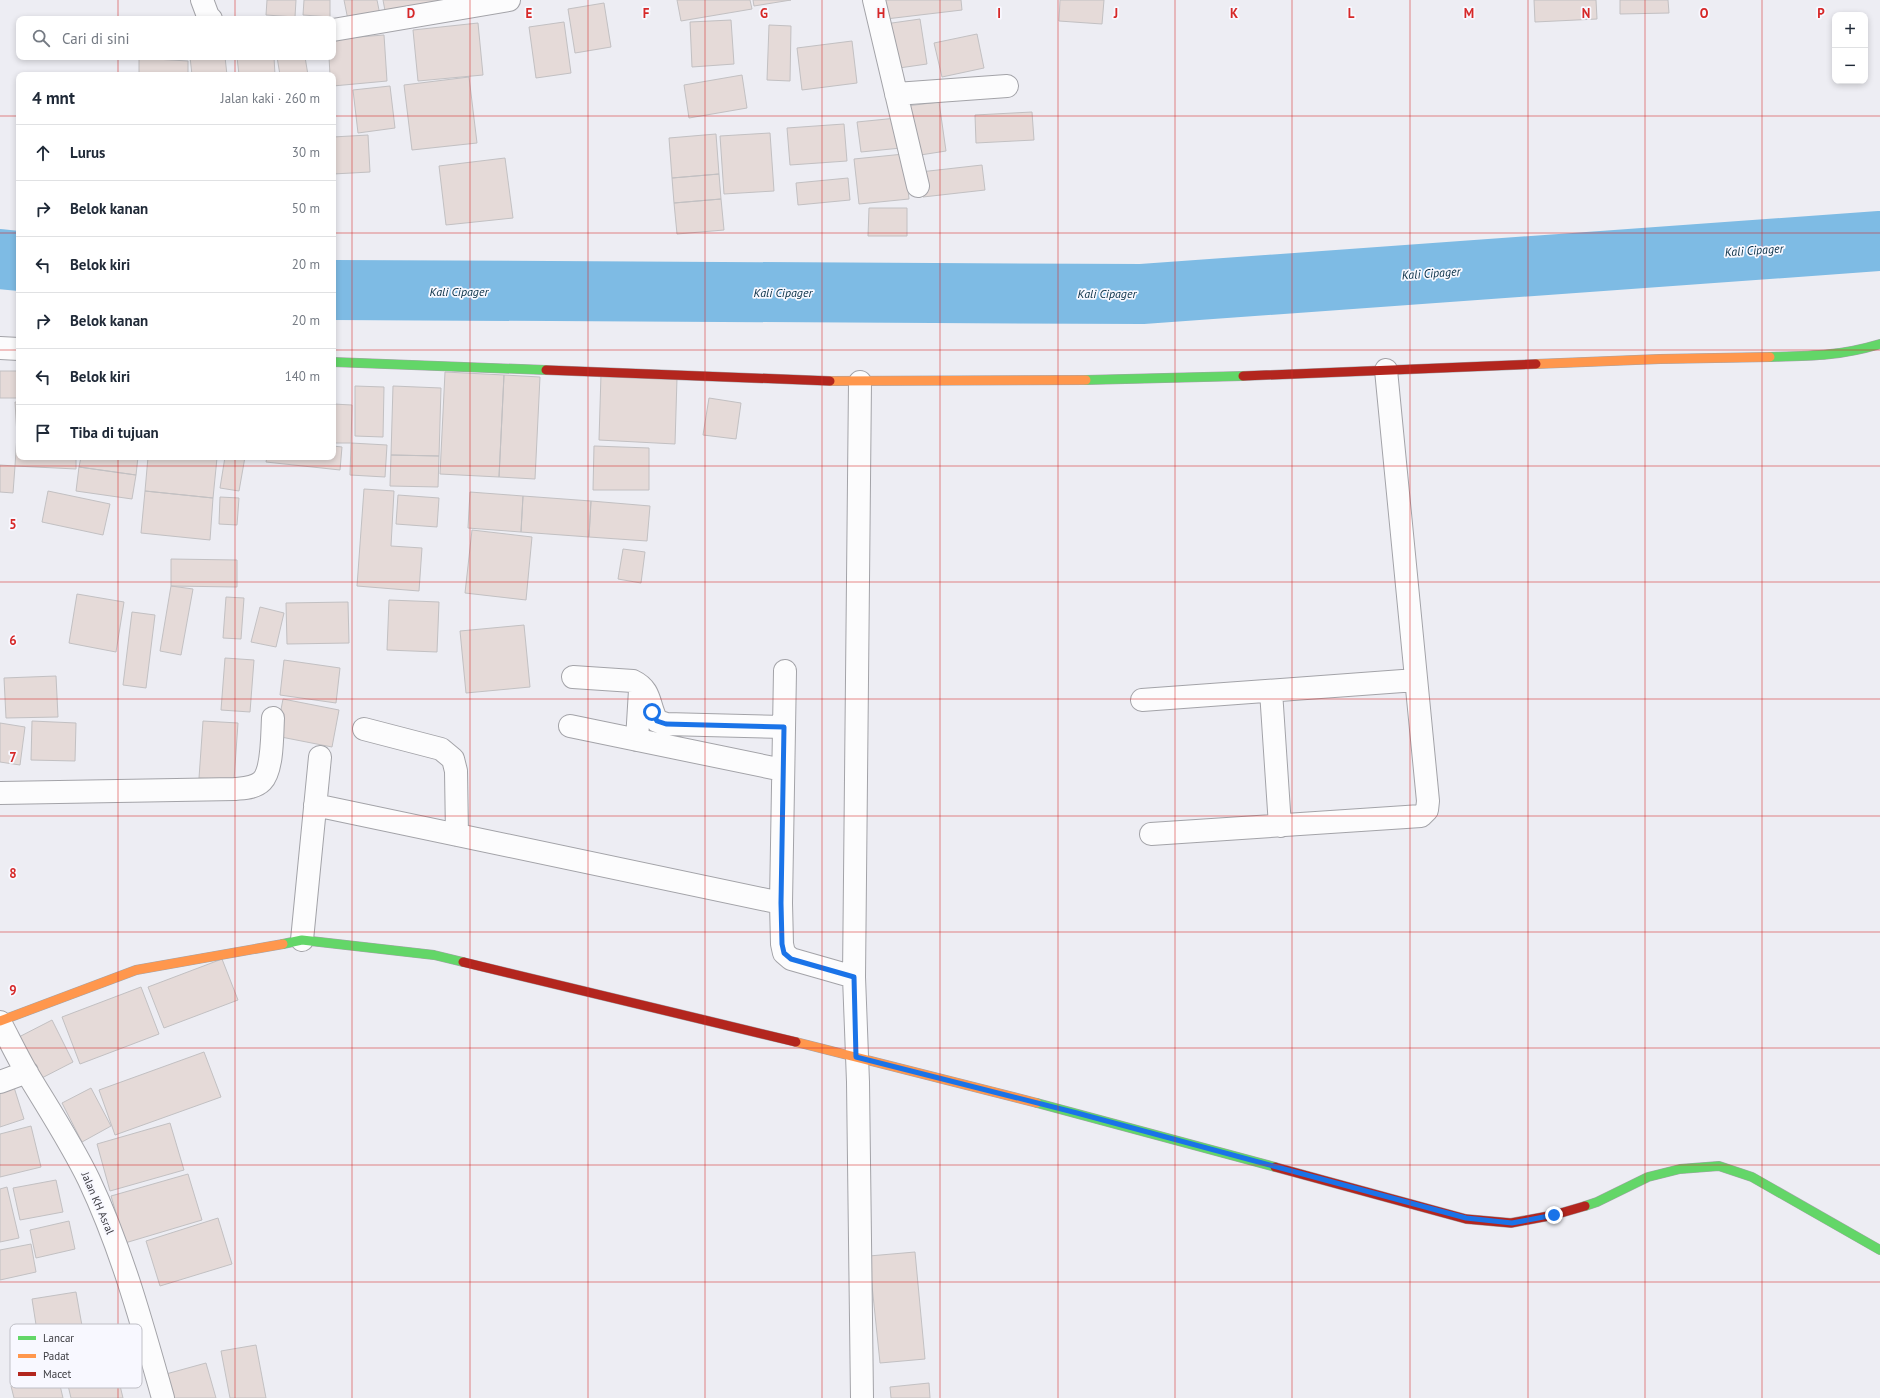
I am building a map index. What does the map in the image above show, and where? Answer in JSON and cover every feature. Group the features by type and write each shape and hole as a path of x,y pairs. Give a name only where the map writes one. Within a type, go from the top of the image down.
{"street":[{"path":"202,0 208,16"},
{"path":"336,29 510,0"},
{"path":"874,0 918,186"},
{"path":"896,94 1007,86"},
{"path":"336,362 860,382 1150,380 1660,359 1827,356 1857,351 1880,344"},
{"path":"0,348 16,349"},
{"path":"1151,834 1422,816 1427,810 1428,801 1386,370"},
{"path":"860,382 854,977 858,1082 862,1398"},
{"path":"785,671 781,903 782,944 784,953 791,959 854,977"},
{"path":"573,677 633,681 640,684 647,691 652,712 657,721 666,724 784,727"},
{"path":"1142,700 1416,680"},
{"path":"637,740 640,684"},
{"path":"1271,691 1280,826"},
{"path":"0,793 235,789 251,787 261,782 268,771 273,718"},
{"path":"570,726 783,770"},
{"path":"364,729 441,749 453,759 456,771 457,835"},
{"path":"302,940 320,757"},
{"path":"315,805 781,903"},
{"path":"0,1021 136,970 302,940 434,955 856,1057 1077,1113 1466,1218 1512,1223 1554,1215 1597,1202 1648,1177 1680,1169 1719,1166 1752,1177 1880,1250"},
{"name":"Jalan KH Asral","path":"0,1021 27,1072 57,1120 89,1181 137,1303 163,1398"},
{"path":"0,1082 27,1072"}],"building":[{"path":"267,0 296,0 295,16 266,15"},
{"path":"304,0 330,0 330,16 303,15"},
{"path":"344,0 377,0 380,15 348,20"},
{"path":"383,0 450,0 386,16"},
{"path":"677,0 750,0 752,9 681,21"},
{"path":"753,0 791,0 754,6"},
{"path":"884,0 961,0 962,10 886,19"},
{"path":"1060,0 1104,0 1102,24 1059,21"},
{"path":"1534,0 1596,0 1597,19 1535,22"},
{"path":"1620,0 1668,0 1669,13 1620,14"},
{"path":"604,3 611,47 575,53 568,9"},
{"path":"920,19 927,64 892,69 885,24"},
{"path":"731,20 734,64 692,67 690,22"},
{"path":"564,22 571,73 536,78 529,27"},
{"path":"478,23 483,75 418,81 413,30"},
{"path":"769,25 791,26 790,81 767,80"},
{"path":"977,34 984,68 942,77 934,43"},
{"path":"384,35 387,81 336,86 336,72 330,72 329,60 336,60 336,39"},
{"path":"852,41 857,83 802,90 797,48"},
{"path":"139,60 188,61 188,72 139,72"},
{"path":"190,60 225,60 227,72 192,72"},
{"path":"237,60 274,60 275,72 239,72"},
{"path":"278,60 306,60 308,72 280,72"},
{"path":"742,75 747,108 689,118 684,85"},
{"path":"469,77 477,143 412,150 404,85"},
{"path":"390,86 395,128 358,133 353,90"},
{"path":"939,102 946,151 914,156 907,106"},
{"path":"1032,112 1034,140 976,143 975,115"},
{"path":"897,118 901,148 861,152 857,122"},
{"path":"844,124 847,161 790,165 787,128"},
{"path":"770,133 774,191 724,194 720,136"},
{"path":"716,134 719,174 672,178 669,138"},
{"path":"368,135 370,172 336,174 336,137"},
{"path":"904,154 909,199 859,204 854,159"},
{"path":"505,158 513,218 446,225 439,166"},
{"path":"982,165 985,190 923,197 920,172"},
{"path":"719,174 721,199 674,203 672,178"},
{"path":"848,178 850,200 798,205 796,183"},
{"path":"721,199 724,230 677,234 674,203"},
{"path":"869,208 907,208 907,236 868,236"},
{"path":"0,371 16,371 16,398 0,398"},
{"path":"445,372 504,375 499,477 440,474"},
{"path":"601,374 677,378 675,444 599,440"},
{"path":"504,375 540,377 535,479 499,477"},
{"path":"355,386 384,387 383,437 355,436"},
{"path":"393,386 441,388 439,456 391,455"},
{"path":"709,398 741,403 736,439 703,435"},
{"path":"336,404 352,405 351,443 336,443"},
{"path":"351,443 387,445 385,477 350,475"},
{"path":"336,446 342,447 340,470 266,462 266,460 336,460"},
{"path":"594,446 649,448 649,490 593,490"},
{"path":"16,450 16,460 76,460 76,469 15,466"},
{"path":"391,455 439,456 438,487 390,486"},
{"path":"80,460 138,460 136,475 79,467"},
{"path":"148,460 217,460 213,498 145,491"},
{"path":"225,460 244,460 239,491 220,488"},
{"path":"0,465 15,466 13,493 0,492"},
{"path":"79,467 136,475 132,499 76,491"},
{"path":"364,489 394,491 391,546 422,548 419,591 357,586"},
{"path":"48,491 110,504 103,535 42,522"},
{"path":"145,491 213,498 210,540 141,533"},
{"path":"470,492 523,496 521,532 468,528"},
{"path":"398,495 439,498 437,527 396,524"},
{"path":"523,496 591,501 589,537 521,532"},
{"path":"220,497 239,498 237,525 219,524"},
{"path":"591,501 650,506 647,541 589,537"},
{"path":"472,530 532,537 526,600 465,593"},
{"path":"623,549 645,552 641,583 618,579"},
{"path":"171,559 237,560 237,587 171,586"},
{"path":"171,586 193,589 181,655 160,651"},
{"path":"77,594 124,602 116,652 69,643"},
{"path":"226,597 244,598 241,639 223,638"},
{"path":"389,600 439,602 437,652 387,650"},
{"path":"348,602 349,643 287,644 286,603"},
{"path":"260,607 284,613 276,647 251,642"},
{"path":"132,612 155,615 146,688 123,685"},
{"path":"524,625 530,687 466,693 460,631"},
{"path":"225,658 254,660 250,712 221,710"},
{"path":"284,660 340,668 336,703 280,695"},
{"path":"56,676 58,717 6,718 4,678"},
{"path":"283,699 339,710 332,747 276,736"},
{"path":"32,721 76,723 75,761 31,760"},
{"path":"203,721 238,723 234,780 199,778"},
{"path":"0,723 25,727 20,765 0,762"},
{"path":"222,959 238,1000 164,1028 148,987"},
{"path":"141,987 159,1034 80,1064 62,1017"},
{"path":"52,1020 73,1062 36,1081 15,1039"},
{"path":"204,1052 221,1097 115,1135 99,1090"},
{"path":"13,1084 24,1119 0,1127 0,1088"},
{"path":"91,1088 111,1126 82,1142 62,1103"},
{"path":"170,1123 184,1170 110,1191 97,1144"},
{"path":"31,1126 41,1167 0,1177 0,1134"},
{"path":"188,1174 202,1220 125,1243 111,1196"},
{"path":"56,1180 63,1212 20,1220 13,1188"},
{"path":"7,1187 19,1238 0,1242 0,1189"},
{"path":"218,1218 232,1264 160,1286 146,1241"},
{"path":"69,1221 75,1249 36,1258 30,1230"},
{"path":"31,1244 36,1272 0,1280 0,1250"},
{"path":"915,1252 925,1359 880,1363 869,1256"},
{"path":"76,1292 82,1324 36,1324 32,1299"},
{"path":"256,1345 266,1398 230,1398 221,1351"},
{"path":"206,1363 216,1398 173,1398 166,1374"},
{"path":"929,1383 930,1398 891,1398 890,1387"},
{"path":"12,1388 61,1388 63,1398 14,1398"},
{"path":"69,1388 121,1388 123,1398 71,1398"}],"waterway":[{"name":"Kali Cipager","path":"336,290 1142,294 1880,241"},
{"name":"Kali Cipager","path":"0,259 16,261"}],"traffic: fast":[{"path":"1770,357 1812,356 1838,353 1880,344"},
{"path":"336,362 546,370"},
{"path":"1086,380 1243,376"},
{"path":"283,944 302,940 434,955 463,962"},
{"path":"1037,1103 1275,1167"},
{"path":"1585,1206 1597,1202 1648,1177 1680,1169 1719,1166 1752,1177 1880,1250"}],"traffic: slow":[{"path":"1536,364 1660,359 1770,357"},
{"path":"830,381 1086,380"},
{"path":"0,1021 136,970 283,944"},
{"path":"796,1042 1037,1103"}],"traffic: jam":[{"path":"1243,376 1536,364"},
{"path":"546,370 830,381"},
{"path":"463,962 796,1042"},
{"path":"1275,1167 1466,1219 1511,1223 1554,1215 1585,1206"}],"route":[{"path":"652,712 657,721 666,724 784,727 781,903 782,944 784,953 791,959 854,977 856,1057 1077,1113 1466,1218 1512,1223 1554,1215"}]}
